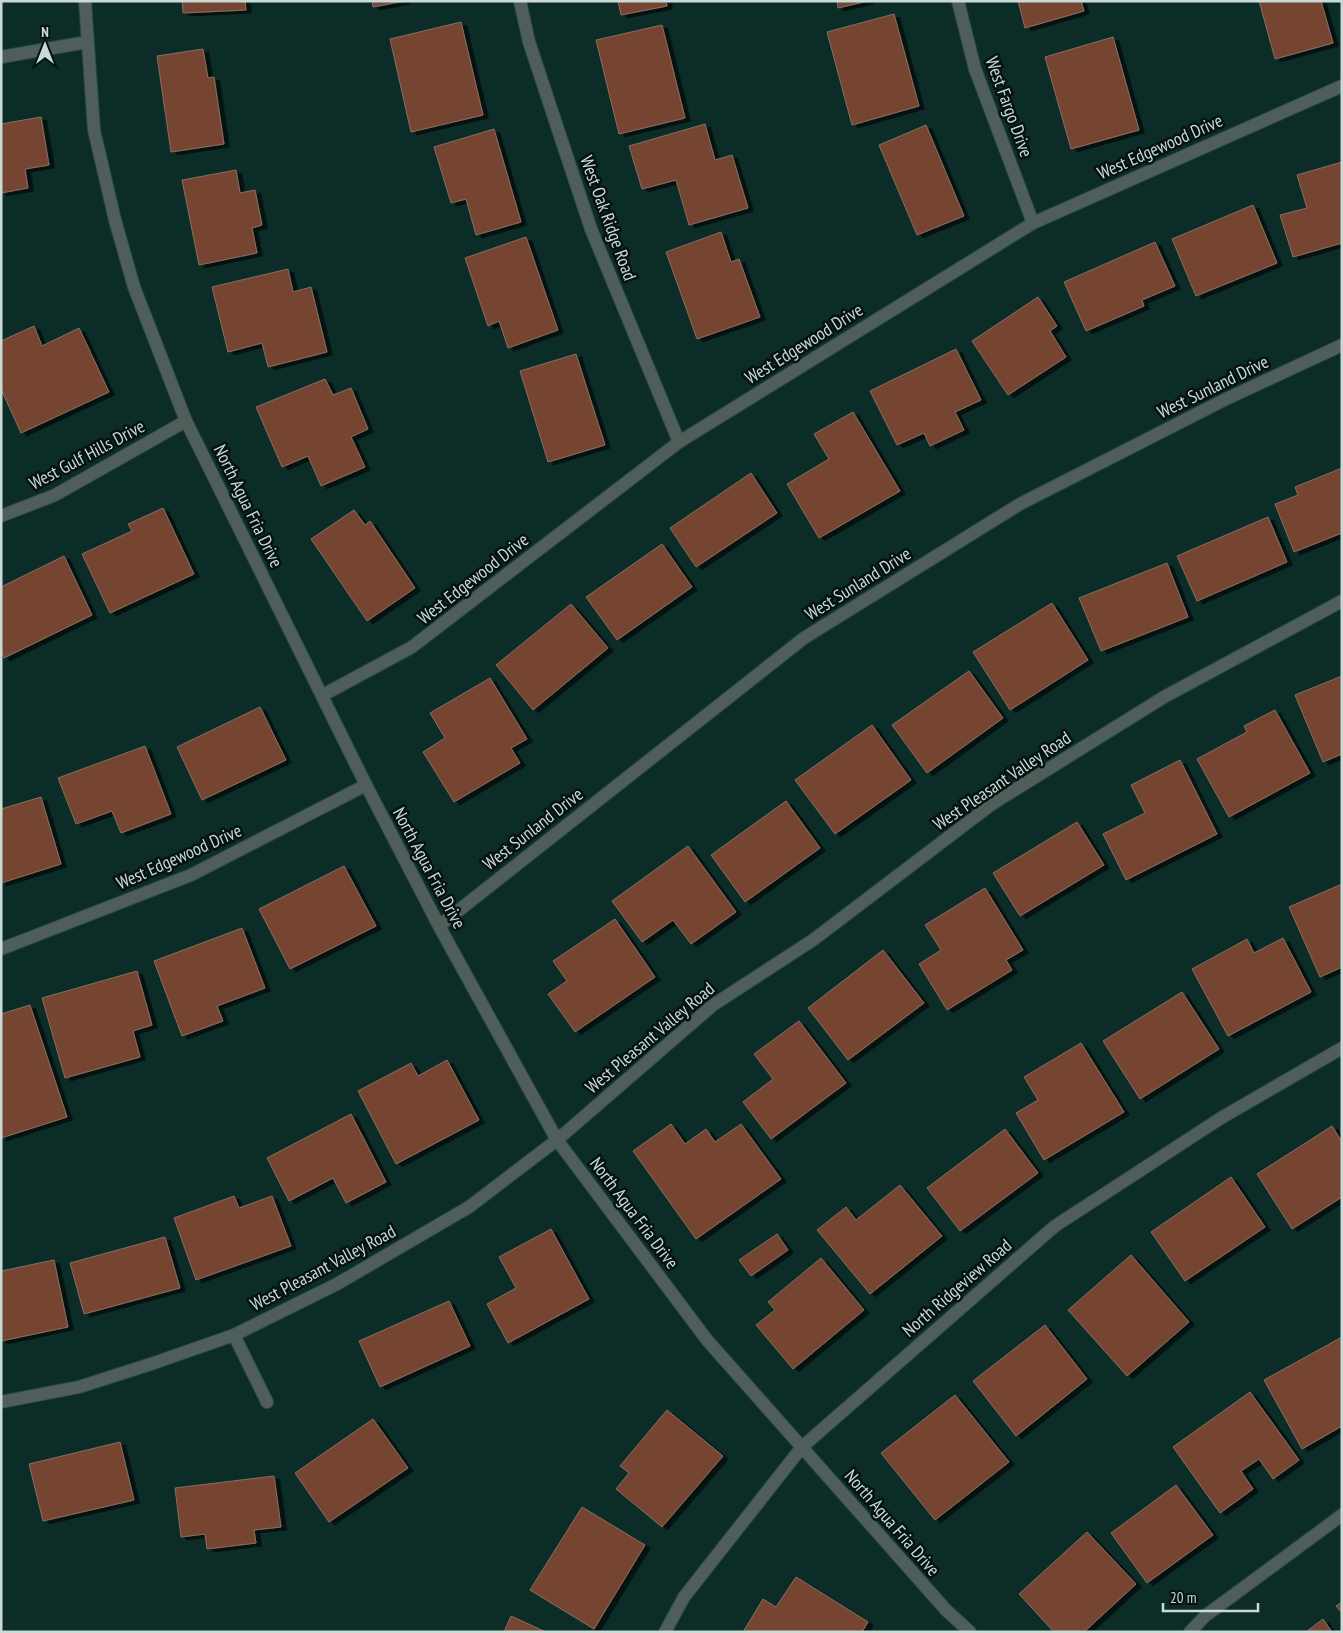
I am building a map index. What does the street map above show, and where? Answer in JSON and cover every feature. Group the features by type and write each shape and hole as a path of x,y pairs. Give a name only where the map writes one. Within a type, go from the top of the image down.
{"street":[{"name":"North Agua Fria Drive","path":"85,1 94,130 115,220 134,287 186,420 366,785 439,926 557,1140 707,1340 946,1610 970,1632"},
{"name":"West Oak Ridge Road","path":"520,1 529,42 590,229 679,442"},
{"name":"West Fargo Drive","path":"958,1 975,69 1033,223"},
{"path":"1,57 87,42"},
{"name":"West Edgewood Drive","path":"323,695 412,647 679,442 1033,223 1342,86"},
{"name":"West Sunland Drive","path":"439,926 804,638 1020,504 1226,398 1342,345"},
{"name":"West Gulf Hills Drive","path":"1,516 55,495 186,420"},
{"name":"West Pleasant Valley Road","path":"1,1402 79,1387 234,1335 337,1284 468,1207 557,1140 712,1005 813,940 992,804 1164,697 1342,601"},
{"name":"West Edgewood Drive","path":"1,949 191,875 366,785"},
{"name":"North Ridgeview Road","path":"664,1632 684,1596 802,1447 1055,1226 1221,1118 1342,1048"},
{"path":"234,1335 267,1402"},
{"path":"1190,1632 1205,1616 1342,1515"}],"building":[{"path":"182,1 245,1 246,10 183,13"},
{"path":"372,1 405,1 373,7"},
{"path":"618,1 666,1 667,6 621,15"},
{"path":"837,1 868,1 838,8"},
{"path":"1018,1 1081,1 1084,11 1025,28"},
{"path":"1259,1 1321,1 1333,43 1275,59"},
{"path":"894,14 919,106 852,125 827,32"},
{"path":"461,22 483,115 411,132 390,39"},
{"path":"662,25 685,118 619,134 596,40"},
{"path":"1113,37 1139,130 1071,149 1045,57"},
{"path":"203,49 208,78 214,77 224,144 171,152 157,56"},
{"path":"41,117 49,165 25,169 28,188 1,193 1,124"},
{"path":"705,124 715,160 732,155 748,208 689,225 676,180 642,189 629,146"},
{"path":"926,125 964,216 917,235 879,145"},
{"path":"494,129 521,222 476,235 466,199 451,203 434,147"},
{"path":"1342,162 1342,243 1293,257 1280,215 1307,208 1297,175"},
{"path":"236,170 240,193 255,190 262,225 252,228 257,253 199,265 182,180"},
{"path":"1253,205 1277,263 1196,296 1172,239"},
{"path":"721,232 731,262 739,259 760,317 697,339 666,252"},
{"path":"526,237 558,330 508,348 499,321 488,326 465,258"},
{"path":"1155,242 1175,286 1142,300 1144,306 1086,331 1064,282"},
{"path":"288,269 293,292 311,287 327,352 268,367 262,343 228,352 212,287"},
{"path":"1038,297 1057,326 1050,331 1066,357 1008,395 972,341"},
{"path":"34,326 42,346 79,328 109,392 21,433 1,389 1,341"},
{"path":"956,349 981,400 955,412 964,430 930,446 924,433 897,445 870,391"},
{"path":"576,354 605,445 548,462 520,371"},
{"path":"325,379 333,395 351,388 368,429 351,437 365,467 321,486 308,456 282,467 256,407"},
{"path":"853,412 900,491 819,538 787,484 829,459 814,434"},
{"path":"1342,468 1342,533 1294,552 1275,504 1298,495 1295,487"},
{"path":"751,473 777,513 696,567 670,528"},
{"path":"163,508 194,574 110,613 82,554 132,531 128,524"},
{"path":"354,510 365,525 370,521 415,588 367,621 311,539"},
{"path":"1268,517 1287,562 1197,601 1177,556"},
{"path":"662,544 692,587 617,640 586,597"},
{"path":"64,556 92,615 4,658 1,652 1,587"},
{"path":"1167,563 1188,617 1101,651 1079,598"},
{"path":"1052,603 1088,660 1010,710 973,652"},
{"path":"571,604 608,648 533,710 496,665"},
{"path":"969,671 1003,718 927,773 892,725"},
{"path":"1342,676 1342,754 1323,762 1295,695"},
{"path":"490,678 527,739 511,748 520,763 454,802 423,752 445,738 430,713"},
{"path":"260,707 286,760 202,800 177,747"},
{"path":"1275,710 1310,773 1229,817 1197,759 1247,732 1244,726"},
{"path":"872,725 911,780 835,834 795,780"},
{"path":"145,746 171,814 121,833 112,811 76,824 58,778"},
{"path":"1180,760 1217,834 1126,880 1103,834 1145,813 1131,785"},
{"path":"41,797 61,864 1,883 1,809"},
{"path":"786,801 820,848 745,902 711,855"},
{"path":"1077,822 1104,865 1020,916 993,873"},
{"path":"688,846 736,912 691,944 673,920 642,942 612,901"},
{"path":"344,866 376,926 290,969 259,909"},
{"path":"1342,884 1342,967 1320,977 1289,907"},
{"path":"985,888 1023,950 1006,960 1012,970 947,1010 919,964 941,950 925,925"},
{"path":"615,919 655,977 575,1032 548,994 567,981 553,961"},
{"path":"242,928 265,988 217,1006 223,1021 182,1036 154,961"},
{"path":"1283,938 1311,992 1228,1036 1192,969 1247,939 1254,953"},
{"path":"883,950 924,1003 848,1060 808,1008"},
{"path":"137,971 152,1025 133,1031 140,1057 65,1078 42,998"},
{"path":"1182,992 1219,1049 1140,1099 1103,1041"},
{"path":"30,1005 67,1117 1,1138 1,1014"},
{"path":"799,1021 846,1083 771,1139 743,1102 773,1079 754,1054"},
{"path":"1081,1043 1124,1112 1044,1160 1016,1113 1038,1100 1024,1077"},
{"path":"447,1060 479,1120 396,1164 358,1091 411,1063 418,1076"},
{"path":"351,1114 386,1182 346,1203 333,1178 289,1201 267,1158"},
{"path":"671,1124 685,1144 706,1129 715,1142 741,1124 781,1179 696,1239 633,1151"},
{"path":"1332,1126 1342,1142 1342,1197 1292,1229 1257,1174"},
{"path":"1005,1129 1038,1173 960,1231 927,1188"},
{"path":"1231,1177 1265,1227 1185,1281 1151,1232"},
{"path":"900,1185 942,1236 870,1294 817,1230 846,1207 856,1220"},
{"path":"234,1196 239,1208 272,1196 291,1246 196,1280 174,1218"},
{"path":"551,1229 589,1299 508,1343 487,1304 516,1288 499,1257"},
{"path":"777,1234 788,1250 751,1276 739,1260"},
{"path":"165,1237 180,1288 84,1314 70,1263"},
{"path":"1131,1255 1189,1322 1127,1376 1068,1310"},
{"path":"821,1258 864,1310 793,1369 756,1325 775,1310 768,1302"},
{"path":"54,1260 68,1327 1,1341 1,1271"},
{"path":"449,1301 470,1346 380,1387 359,1341"},
{"path":"1045,1325 1087,1379 1016,1436 973,1381"},
{"path":"1342,1337 1342,1426 1302,1449 1264,1380"},
{"path":"1250,1392 1299,1460 1273,1479 1259,1459 1241,1471 1253,1489 1220,1513 1173,1447"},
{"path":"955,1395 1009,1462 935,1520 881,1453"},
{"path":"667,1410 723,1456 662,1527 616,1489 629,1473 620,1466"},
{"path":"373,1419 408,1468 329,1522 295,1473"},
{"path":"120,1442 134,1500 43,1521 29,1464"},
{"path":"274,1476 281,1527 254,1530 256,1543 207,1549 205,1534 181,1537 175,1488"},
{"path":"1176,1485 1213,1535 1147,1583 1111,1533"},
{"path":"582,1507 645,1545 594,1629 530,1590"},
{"path":"1087,1532 1136,1584 1084,1632 1054,1632 1019,1594"},
{"path":"796,1577 868,1622 862,1632 743,1632 763,1599 776,1607"},
{"path":"1342,1602 1342,1613 1336,1606"},
{"path":"511,1616 546,1632 504,1632"},
{"path":"1323,1619 1332,1632 1306,1632"}]}
